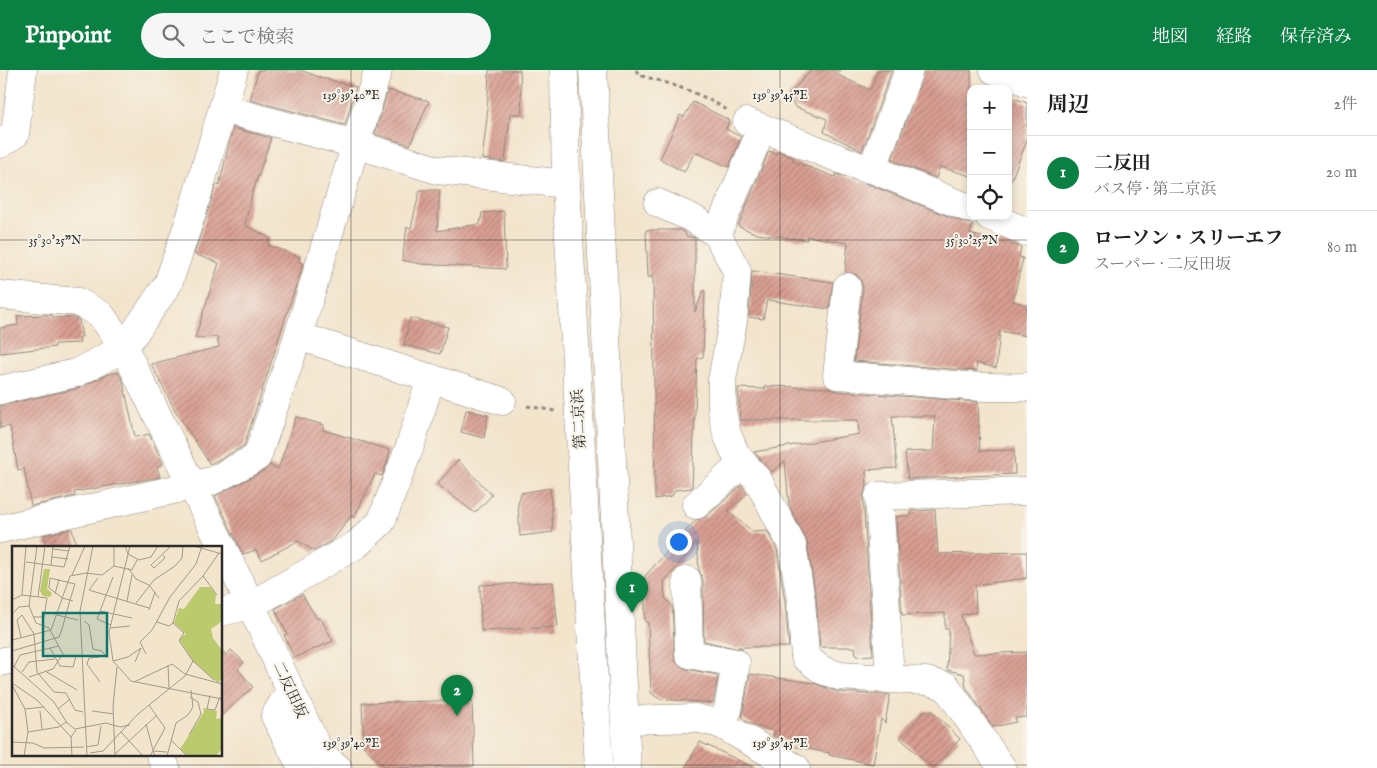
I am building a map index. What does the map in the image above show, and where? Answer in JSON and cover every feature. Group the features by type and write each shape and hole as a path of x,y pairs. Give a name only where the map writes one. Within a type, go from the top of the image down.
{"main road":[{"path":"0,144 14,134 23,70"},
{"path":"0,390 76,373 124,348 168,284 192,213 234,70"},
{"path":"0,528 212,481 258,457 298,336 354,144 378,70"},
{"name":"第二京浜","path":"564,70 566,184 599,768"},
{"name":"第二京浜","path":"593,70 628,768"},
{"path":"872,169 910,70"},
{"path":"994,70 1027,82"},
{"path":"223,109 354,144 437,170 566,184"},
{"path":"717,234 755,125 967,207"},
{"path":"658,204 692,218 717,234 737,271 734,321 722,380 722,411 727,434 736,455 758,480 792,545 801,600 805,657 822,670 839,676 926,681 946,686 1002,768"},
{"path":"998,220 1027,232"},
{"path":"847,287 837,376 904,379 983,389 1027,387"},
{"name":"二反田坂","path":"0,295 78,302 101,315 124,348 221,546"},
{"path":"298,336 502,401"},
{"path":"222,612 251,605 356,545 381,522 410,446 431,378"},
{"path":"696,505 743,463"},
{"path":"890,678 879,496 1027,491"},
{"name":"二反田坂","path":"222,548 251,605 320,754 338,768"},
{"path":"687,580 689,654 736,664 728,710 720,724"},
{"path":"290,692 275,716 302,768"},
{"path":"626,720 696,718 720,724 796,768"},
{"path":"161,756 166,768"}],"path":[{"path":"636,70 639,75 676,85 705,96 755,125"},
{"path":"502,401 579,416"}],"building":[{"path":"258,70 300,70 356,87 345,125 250,100"},
{"path":"489,70 520,70 522,114 510,114 505,162 482,159 487,118"},
{"path":"811,70 840,70 838,75 870,90 878,70 892,70 862,151 824,132 827,119 795,107 788,96"},
{"path":"924,70 971,70 971,85 967,85 967,175 940,167 936,178 892,160"},
{"path":"388,90 429,101 410,145 375,134"},
{"path":"1012,97 1027,103 1027,141 1012,178"},
{"path":"693,102 729,120 726,129 741,137 729,167 695,152 684,172 660,159 680,115 684,117"},
{"path":"233,128 271,138 251,197 245,225 270,238 268,245 300,257 299,262 303,264 244,446 210,464 175,410 151,364 219,347 217,337 195,338 219,263 194,254 216,185 219,186"},
{"path":"769,151 776,154 777,151 794,158 793,161 835,177 836,174 868,184 965,223 973,224 970,234 1021,247 1019,257 1023,258 1013,301 1027,305 1027,336 1000,331 996,368 976,363 977,371 854,361 863,288 857,275 845,272 848,243 807,236 807,240 757,234 738,226"},
{"path":"420,190 440,190 437,231 480,224 482,213 504,211 506,269 421,264 402,260 407,227 411,228"},
{"path":"646,230 680,230 685,232 686,236 695,238 695,312 703,291 705,291 703,357 697,359 692,488 675,490 672,496 655,499 653,277 648,277"},
{"path":"752,271 833,282 829,309 767,300 763,319 749,317"},
{"path":"52,315 53,318 73,317 79,320 82,337 79,337 80,343 55,344 55,347 0,353 0,328 18,325 17,316"},
{"path":"410,318 448,327 440,354 404,345"},
{"path":"118,372 123,381 135,437 149,434 163,464 157,467 160,477 74,492 75,496 31,506 24,468 18,470 10,426 0,428 0,406 79,388 106,375"},
{"path":"765,386 828,388 836,391 978,402 980,451 1014,450 1015,474 908,479 905,452 933,451 935,416 892,416 897,468 866,470 867,486 863,496 873,655 856,656 855,647 820,647 816,598 807,542 789,505 785,461 772,472 754,452 859,434 858,420 740,420 738,388 765,389"},
{"path":"466,410 488,415 484,438 461,432"},
{"path":"296,417 324,425 323,430 390,450 382,476 375,474 354,518 351,516 333,540 314,551 298,541 262,560 256,550 243,554 215,496 264,471 269,465 278,469"},
{"path":"458,460 492,495 475,513 437,484"},
{"path":"742,485 747,494 728,511 753,532 767,531 777,550 785,602 789,647 738,647 743,650 704,641 703,580 699,570 697,542 664,582 665,598 672,606 675,661 686,669 718,675 713,703 660,699 651,693 648,622 645,622 645,576 696,520 706,517"},
{"path":"550,488 553,532 520,536 518,504 521,493"},
{"path":"935,510 938,554 1027,552 1027,578 975,585 976,612 961,615 974,654 1027,652 1027,717 1015,718 1016,722 993,727 966,687 964,674 947,670 949,629 945,629 945,613 902,615 896,517 911,515 911,511"},
{"path":"72,529 77,546 46,546 44,535"},
{"path":"553,582 558,627 481,631 480,585"},
{"path":"302,594 317,619 320,617 333,641 294,658 284,635 287,634 275,609"},
{"path":"222,650 226,655 231,650 244,662 238,669 253,687 222,715"},
{"path":"750,674 814,683 838,692 890,695 885,723 881,719 873,764 792,746 793,743 773,736 775,731 755,726 746,721 742,717"},
{"path":"472,700 474,766 386,768 364,747 362,703"},
{"path":"925,711 932,711 960,739 933,768 900,738"},
{"path":"700,742 755,768 685,768"}],"place":[{"name":"二反田","path":"632,613"},
{"name":"ローソン・スリーエフ","path":"457,716"}]}
